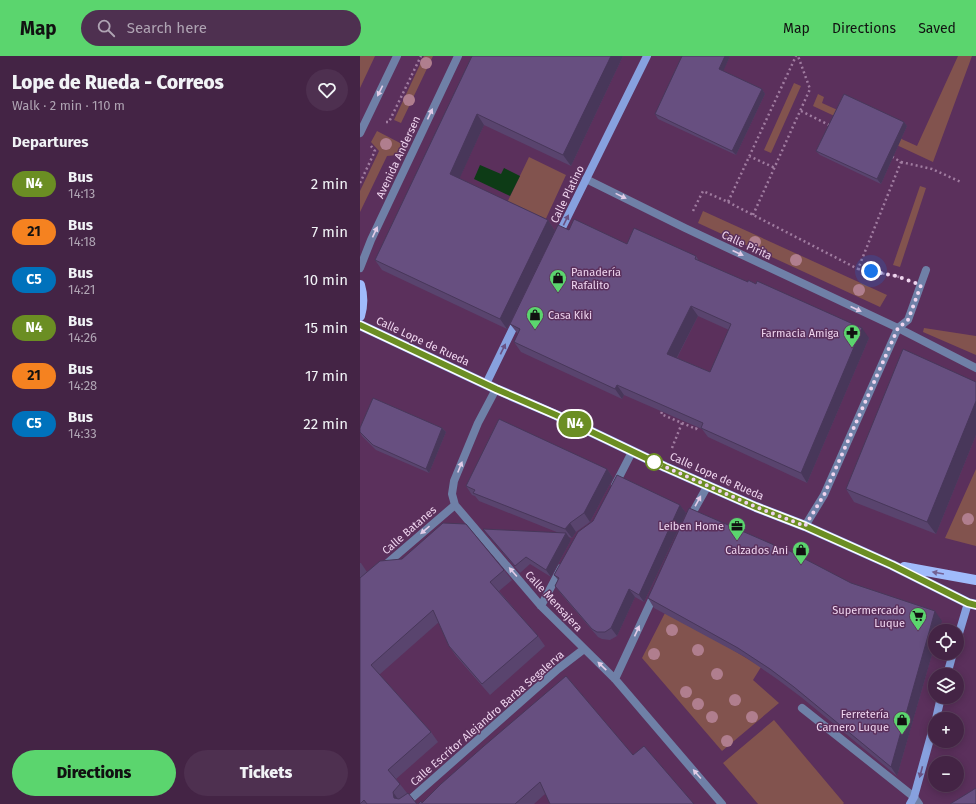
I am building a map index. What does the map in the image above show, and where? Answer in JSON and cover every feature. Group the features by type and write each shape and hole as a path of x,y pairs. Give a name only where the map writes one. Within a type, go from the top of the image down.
{"main road":[{"path":"360,285 362,292 362,308 360,316"},
{"name":"Calle Lope de Rueda","path":"360,325 496,389 556,415 632,452 756,507 805,526 892,565 972,604"},
{"name":"Calle Lope de Rueda","path":"892,565 976,580"}],"street":[{"path":"360,133 397,56"},
{"name":"Avenida Andersen","path":"360,268 371,240 458,56"},
{"name":"Calle Platino","path":"555,243 647,56"},
{"name":"Calle Pirita","path":"586,179 685,228 898,328 976,368"},
{"path":"805,526 824,495 898,328 908,320 926,270"},
{"path":"486,384 520,313"},
{"path":"455,505 452,494 454,481 478,423 496,389"},
{"path":"612,492 632,452"},
{"path":"685,527 708,485"},
{"name":"Calle Batanes","path":"378,571 455,505"},
{"name":"Calle Mensajera","path":"455,505 541,606 615,679 722,804"},
{"path":"541,606 565,562"},
{"path":"615,679 659,585"},
{"path":"964,624 972,604"},
{"name":"Calle Escritor Alejandro Barba Segalerva","path":"405,804 558,669 584,649"},
{"path":"802,708 914,802 928,747"}],"path":[{"path":"754,215 810,89 797,56"},
{"path":"728,202 797,56"},
{"path":"801,112 834,128"},
{"path":"888,155 901,162 932,169 961,182"},
{"path":"749,156 775,168"},
{"path":"858,269 901,162"},
{"path":"685,228 703,191 754,215 858,269 896,276 921,285"},
{"path":"662,412 662,414 696,429 697,427"},
{"path":"665,467 682,422"}],"shaded area":[{"path":"360,56 375,56 360,88"},
{"path":"424,56 433,56 401,123 394,120"},
{"path":"958,56 972,56 933,162 813,106 818,94 824,97 822,103 917,146"},
{"path":"794,83 801,86 771,153 764,150"},
{"path":"377,131 402,144 397,155 387,156 360,212 360,191 379,151 371,142"},
{"path":"529,157 566,175 543,225 505,207"},
{"path":"480,165 501,174 504,168 520,176 510,196 474,179"},
{"path":"920,186 926,188 900,267 893,265"},
{"path":"703,211 887,295 880,307 698,223"},
{"path":"924,328 976,336 976,355 923,332"},
{"path":"976,469 976,546 945,538"},
{"path":"665,613 728,647 761,667 753,680 779,703 722,751 642,658"},
{"path":"774,720 844,803 843,804 758,804 723,763"}],"building":[{"path":"472,56 611,56 563,155 477,114 450,174 548,220 500,319 375,260"},
{"path":"682,56 725,56 719,69 762,89 732,151 655,114"},
{"path":"844,94 904,122 877,179 816,151"},
{"path":"574,219 627,244 634,228 696,256 695,259 748,282 748,280 756,284 757,281 862,328 801,473 701,428 703,423 617,385 615,389 514,342 520,329 510,324 558,225 569,230","holes":["691,306 731,324 710,372 667,354"]},
{"path":"903,349 976,382 976,401 927,522 846,489"},
{"path":"373,398 442,428 426,469 373,445 360,432 360,428"},
{"path":"499,419 607,469 584,513 570,523 565,529 473,493 475,490 466,486"},
{"path":"617,475 680,505 639,595 629,589 611,628 605,632 597,632 592,629 555,586 559,578 554,575 578,532 593,521"},
{"path":"689,508 781,548 782,547 851,583 935,611 931,624 928,624 928,636 891,767 770,669 738,648 648,598"},
{"path":"443,523 466,524 504,570 490,582 538,636 482,684 449,646 433,610 371,665 431,732 388,770 400,784 393,792 394,798 399,799 408,793 417,804 367,804 364,800 360,804 360,578 380,561 402,559"},
{"path":"483,529 566,533 546,570 526,557 515,566"},
{"path":"566,676 633,755 644,746 694,804 550,804 540,782 515,804 418,804 421,801 422,803 484,746"},
{"path":"976,788 976,804 950,804 968,793"}],"bus line":[{"name":"N4","path":"360,325 665,467 756,507 805,526 892,565 968,603 976,605"}],"place":[{"name":"Panadería Rafalito","path":"558,293"},
{"name":"Casa Kiki","path":"535,330"},
{"name":"Farmacia Amiga","path":"852,348"},
{"name":"Leiben Home","path":"737,541"},
{"name":"Calzados Ani","path":"801,565"},
{"name":"Supermercado Luque","path":"918,631"},
{"name":"Ferretería Carnero Luque","path":"902,735"}],"route":[{"path":"654,462 756,507 805,526 824,495 898,328 908,320 921,285 896,276 871,271"}]}
